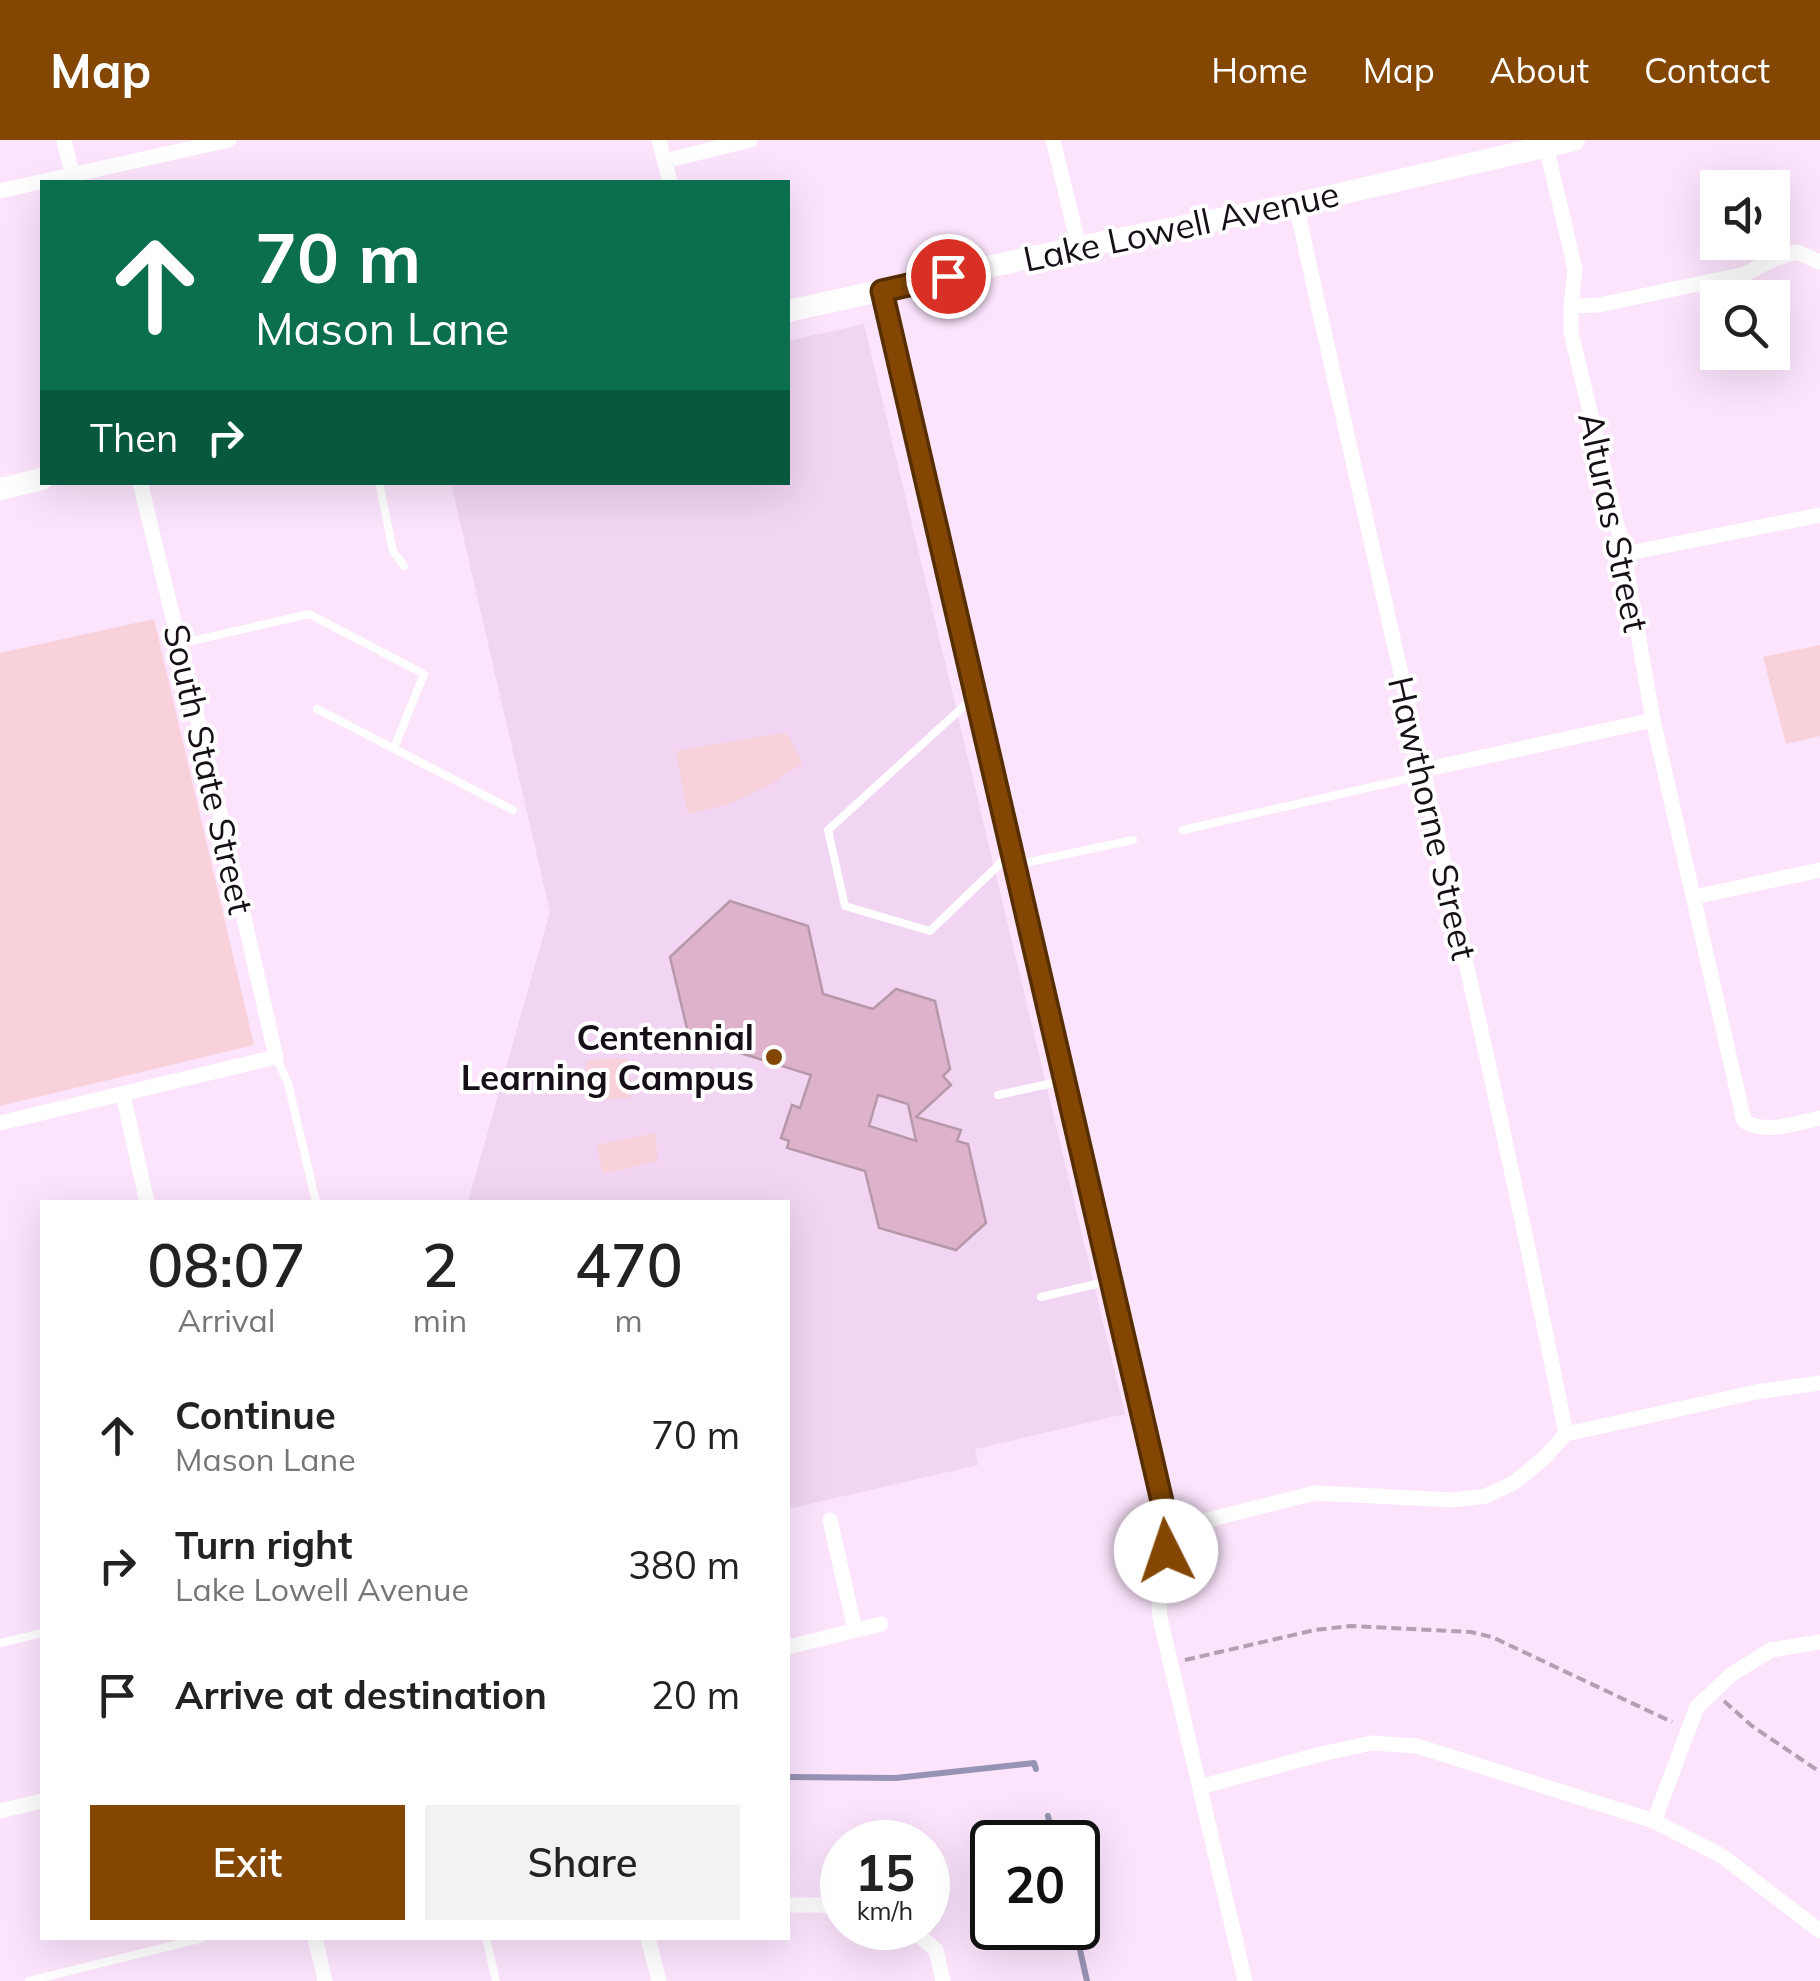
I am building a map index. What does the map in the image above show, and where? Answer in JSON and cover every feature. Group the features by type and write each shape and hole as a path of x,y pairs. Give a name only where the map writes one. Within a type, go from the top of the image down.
{"main road":[{"name":"Lake Lowell Avenue","path":"790,311 1079,246 1296,204 1574,140"},
{"path":"0,489 40,479"}],"street":[{"path":"64,140 73,179 229,140"},
{"path":"659,140 669,180"},
{"path":"664,161 750,140"},
{"path":"1054,140 1079,246"},
{"name":"Alturas Street","path":"1546,146 1575,269 1572,332 1624,554 1654,720 1744,1121 1756,1128 1820,1118"},
{"path":"0,190 40,184"},
{"name":"Hawthorne Street","path":"1296,204 1424,772 1566,1434"},
{"path":"1571,306 1599,306 1745,274 1774,258 1797,252 1820,262"},
{"path":"882,291 1129,1367"},
{"name":"South State Street","path":"141,485 276,1057"},
{"path":"1624,554 1820,515"},
{"path":"1424,772 1654,720"},
{"path":"1694,897 1820,870"},
{"path":"0,1123 276,1057"},
{"path":"123,1095 147,1200"},
{"path":"1245,1981 1160,1618 1160,1572 1166,1551 1200,1522 1314,1493 1454,1500 1486,1496 1516,1482 1566,1434 1756,1392 1820,1383"},
{"path":"830,1520 855,1630"},
{"path":"790,1646 881,1624"},
{"path":"1654,1821 1697,1707 1732,1674 1771,1650 1820,1642"},
{"path":"1200,1787 1372,1744 1418,1746 1654,1821 1722,1856 1820,1931"},
{"path":"0,1810 40,1801"},
{"path":"790,1905 820,1905"},
{"path":"315,1940 325,1981"},
{"path":"649,1940 659,1981"},
{"path":"936,1950 943,1981"}],"lane":[{"path":"380,485 393,552 404,566"},
{"path":"179,644 309,614 424,674 394,748"},
{"path":"975,696 828,830 845,906 930,930 1012,859 1132,840"},
{"path":"317,709 513,810"},
{"path":"1182,830 1424,772"},
{"name":"South State Street","path":"276,1057 288,1083 316,1200"},
{"path":"998,1095 1064,1080"},
{"path":"1040,1297 1110,1281"},
{"path":"1129,1367 1164,1510 1160,1529 1166,1551"},
{"path":"0,1642 40,1633"},
{"path":"29,1981 195,1940"},
{"path":"486,1940 496,1981"}],"path":[{"path":"1170,1664 1315,1630 1350,1626 1471,1632 1492,1637 1689,1730"},
{"path":"1714,1691 1752,1726 1820,1772"}],"shaded area":[{"name":"Centennial Learning Campus","path":"864,324 1125,1414 975,1449 978,1465 790,1509 790,1200 469,1200 550,912 451,485 790,485 790,341"},
{"path":"154,619 254,1045 0,1106 0,653"},
{"path":"1820,645 1820,736 1786,744 1763,657"},
{"path":"788,735 803,764 729,804 688,814 676,751"},
{"path":"629,1058 630,1098 587,1100 586,1060"},
{"path":"655,1133 658,1161 603,1174 596,1145"}],"building":[{"path":"730,901 808,926 823,994 873,1009 896,989 935,1001 950,1069 943,1076 951,1085 916,1117 961,1130 957,1141 968,1144 986,1223 956,1250 879,1228 865,1171 787,1148 789,1141 781,1138 792,1105 800,1108 811,1075 689,1037 670,957","holes":["878,1095 908,1104 916,1141 869,1126"]}],"waterway":[{"path":"790,1777 896,1778 1034,1763 1036,1769"},
{"path":"1048,1816 1049,1820"},
{"path":"1080,1950 1087,1981"}],"place":[{"name":"Centennial Learning Campus","path":"774,1057"}],"route":[{"path":"948,276 882,291 1164,1510 1160,1529 1166,1551"}]}
